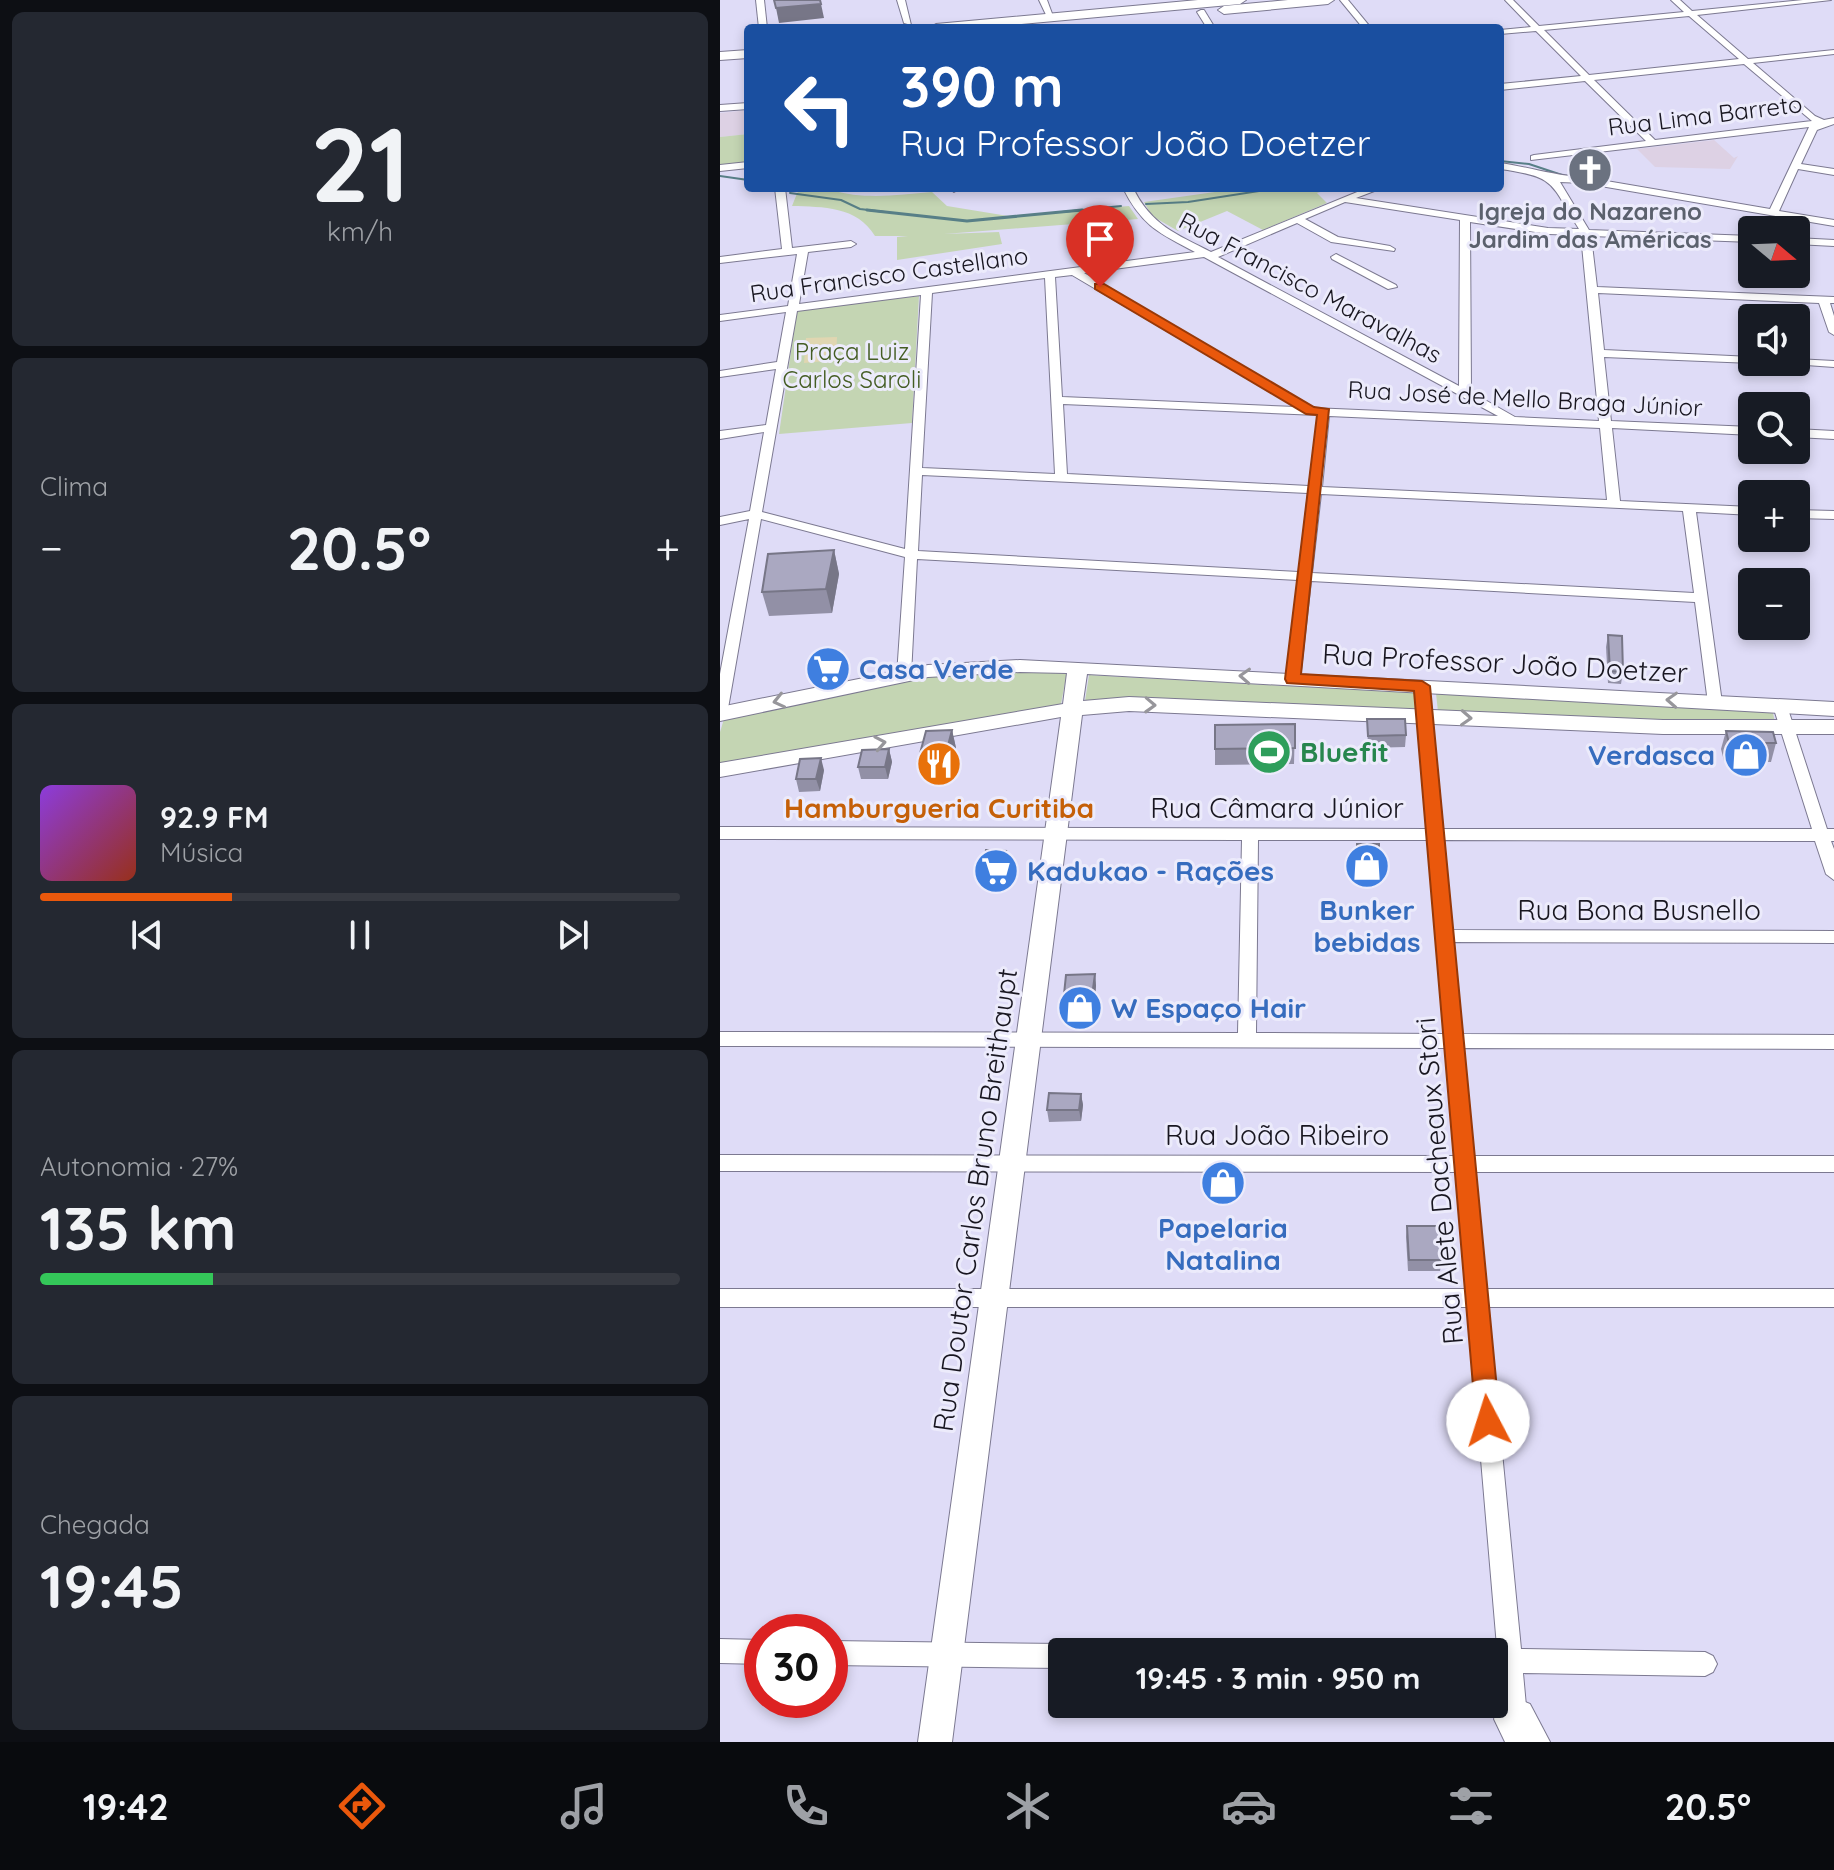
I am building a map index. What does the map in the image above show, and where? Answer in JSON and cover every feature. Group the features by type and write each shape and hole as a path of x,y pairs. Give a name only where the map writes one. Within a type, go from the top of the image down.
{"highway":[{"path":"1054,24 1240,0"},
{"path":"1197,5 1328,0"},
{"path":"722,52 744,46"},
{"path":"722,52 744,54"}],"main road":[{"name":"Rua Professor João Doetzer","path":"720,714 904,675 994,667 1078,667 1834,709"},
{"name":"Rua Doutor Carlos Bruno Breithaupt","path":"935,1742 1078,667"},
{"name":"Rua Professor João Doetzer","path":"720,770 1072,709 1144,704 1663,727 1834,727"}],"street":[{"path":"760,0 763,24"},
{"path":"901,0 908,23"},
{"path":"1043,0 1054,24"},
{"path":"1344,0 1364,24"},
{"path":"1509,0 1653,143"},
{"path":"1675,0 1812,118 1822,122"},
{"path":"1504,32 1827,0"},
{"path":"1197,5 1209,24"},
{"path":"1504,87 1834,52"},
{"path":"720,108 744,106"},
{"path":"1773,212 1813,128 1822,122"},
{"name":"Rua Lima Barreto","path":"1534,158 1822,122 1834,124"},
{"path":"720,168 744,165"},
{"path":"1795,166 1834,172"},
{"path":"1504,167 1542,173 1553,179 1583,180 1834,223"},
{"path":"1553,179 1586,233 1614,505"},
{"path":"780,192 787,252"},
{"name":"Rua Francisco Maravalhas","path":"1130,192 1136,205 1158,228 1515,420"},
{"name":"Rua Francisco Castellano","path":"720,318 1208,255 1365,192"},
{"path":"1344,199 1541,230 1738,238"},
{"path":"1465,218 1465,394"},
{"path":"1297,219 1332,239 1390,249"},
{"path":"1810,242 1834,243"},
{"path":"720,260 851,244"},
{"path":"1373,277 1377,247"},
{"path":"720,714 803,250"},
{"path":"1336,257 1392,287"},
{"path":"1073,271 1317,412 1315,490 1293,679"},
{"path":"1050,274 1061,478"},
{"path":"904,675 927,290"},
{"path":"1592,290 1829,300 1834,332"},
{"path":"1599,353 1738,359"},
{"path":"1810,363 1834,364"},
{"path":"720,374 782,365"},
{"name":"Rua José de Mello Braga Júnior","path":"1056,400 1738,430"},
{"path":"720,435 771,428"},
{"path":"1810,434 1834,435"},
{"path":"917,471 1738,510"},
{"path":"1689,508 1715,703"},
{"path":"720,521 755,514 912,555 1701,598"},
{"path":"1810,514 1834,515"},
{"name":"Rua Alete Dacheaux Stori","path":"1422,686 1518,1734"},
{"path":"1780,706 1828,835 1834,874"},
{"name":"Rua Câmara Júnior","path":"720,833 1828,835"},
{"path":"1247,1042 1250,834"},
{"name":"Rua Bona Busnello","path":"1445,936 1834,937"},
{"path":"720,1039 1834,1042"},
{"name":"Rua João Ribeiro","path":"720,1163 1834,1164"},
{"path":"720,1298 1834,1298"},
{"path":"720,1651 744,1652"},
{"path":"848,1653 1048,1656"},
{"path":"1510,1661 1705,1664"}],"shaded area":[{"path":"744,110 744,134 720,137 720,113"},
{"path":"1714,140 1734,158 1738,156 1730,169 1655,167 1637,149"}],"green space":[{"path":"744,134 744,162 720,165 720,137"},
{"path":"798,192 868,196 932,192 947,206 1008,216 1129,206 1138,219 944,234 999,232 1002,244 897,260 897,237 908,236 875,236 859,219 838,210 792,206"},
{"path":"1215,192 1320,192 1317,193 1327,203 1263,230 1227,211 1178,231 1152,216 1144,202"},
{"name":"Praça Luiz Carlos Saroli","path":"919,296 912,423 779,434 797,310"},
{"path":"978,672 1067,672 1061,704 720,765 720,732 724,719 901,680"},
{"path":"1089,675 1414,693 1415,710 1085,701"},
{"path":"1436,693 1773,713 1775,723 1438,712"}],"sand":[{"path":"837,337 836,360 804,363 806,338"}],"building":[{"path":"774,0 820,0 821,4 776,8"},
{"path":"834,550 826,589 762,592 768,554"},
{"path":"1608,635 1622,636 1623,672 1610,671"},
{"path":"1367,719 1405,719 1406,735 1368,736"},
{"path":"1295,724 1295,748 1215,749 1215,725"},
{"path":"952,730 944,761 918,761 926,731"},
{"path":"1726,731 1773,732 1776,743 1729,743"},
{"path":"889,749 885,767 858,767 862,750"},
{"path":"821,758 816,779 796,779 800,759"},
{"path":"1357,844 1379,844 1379,863 1357,864"},
{"path":"986,850 1006,851 1002,867 983,867"},
{"path":"1095,974 1091,1004 1063,1004 1066,975"},
{"path":"1049,1093 1081,1094 1079,1110 1047,1110"},
{"path":"1407,1226 1439,1226 1442,1260 1409,1260"}],"waterway":[{"path":"1504,161 1529,164 1562,175"},
{"path":"720,176 744,179"},
{"path":"1146,204 1188,202 1252,192"},
{"path":"790,193 841,200 860,209 883,212"},
{"path":"1076,211 1121,206"},
{"path":"867,210 883,212"},
{"path":"1076,211 1082,210"},
{"path":"883,212 967,221 1076,211"},
{"path":"1062,212 1076,211"}],"place":[{"name":"Igreja do Nazareno Jardim das Américas","path":"1590,170"},
{"name":"Casa Verde","path":"828,669"},
{"name":"Bluefit","path":"1269,752"},
{"name":"Verdasca","path":"1746,755"},
{"name":"Hamburgueria Curitiba","path":"939,764"},
{"name":"Bunker bebidas","path":"1367,866"},
{"name":"Kadukao - Rações","path":"996,871"},
{"name":"W Espaço Hair","path":"1080,1008"},
{"name":"Papelaria Natalina","path":"1223,1183"}],"route":[{"path":"1100,287 1311,411 1324,412 1293,679 1422,686 1488,1421"}]}
